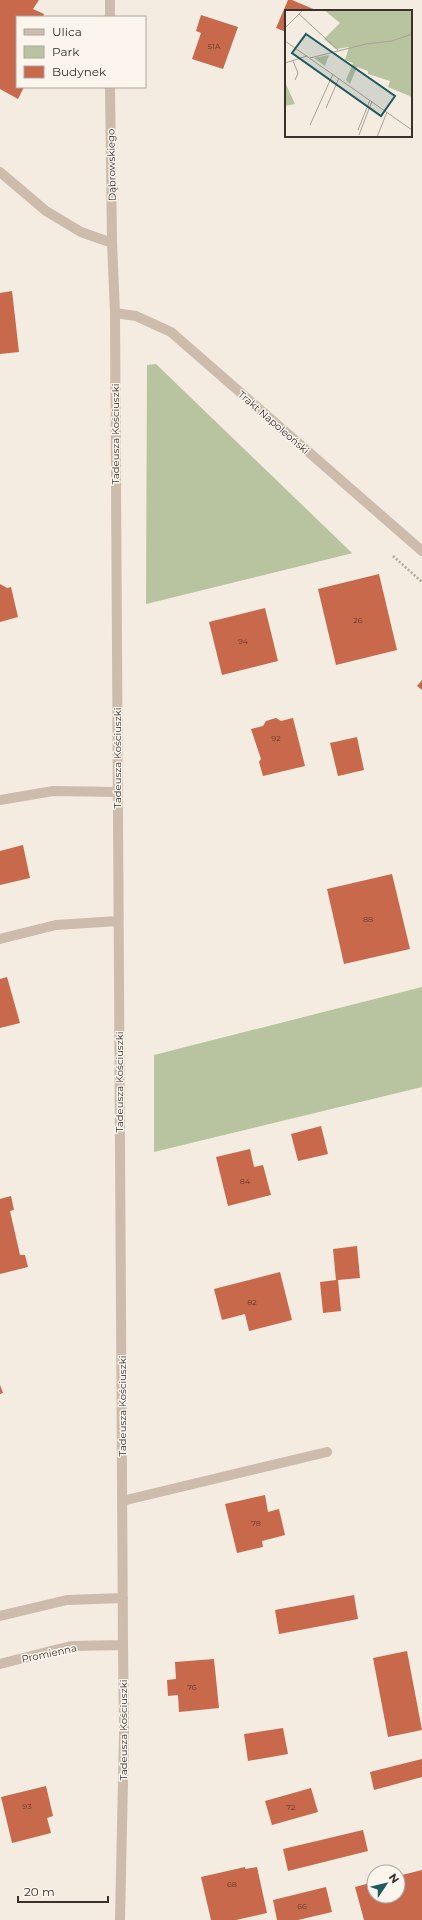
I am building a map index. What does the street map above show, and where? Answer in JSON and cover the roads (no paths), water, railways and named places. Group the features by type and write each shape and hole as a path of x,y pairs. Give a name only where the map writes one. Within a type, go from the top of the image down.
{"street":[{"path":"110,0 110,16"},
{"name":"Dąbrowskiego","path":"110,88 112,244"},
{"path":"0,172 46,211 81,232 112,244"},
{"name":"Tadeusza Kościuszki","path":"112,244 116,313 118,922 124,1645 124,1734 120,1920"},
{"name":"Trakt Napoleoński","path":"116,313 136,316 171,332 422,551"},
{"path":"0,800 53,791 118,792"},
{"path":"0,939 56,925 118,922"},
{"path":"122,1501 327,1452"},
{"path":"0,1616 67,1600 123,1598"},
{"name":"Promienna","path":"0,1664 71,1646 124,1645"}]}
